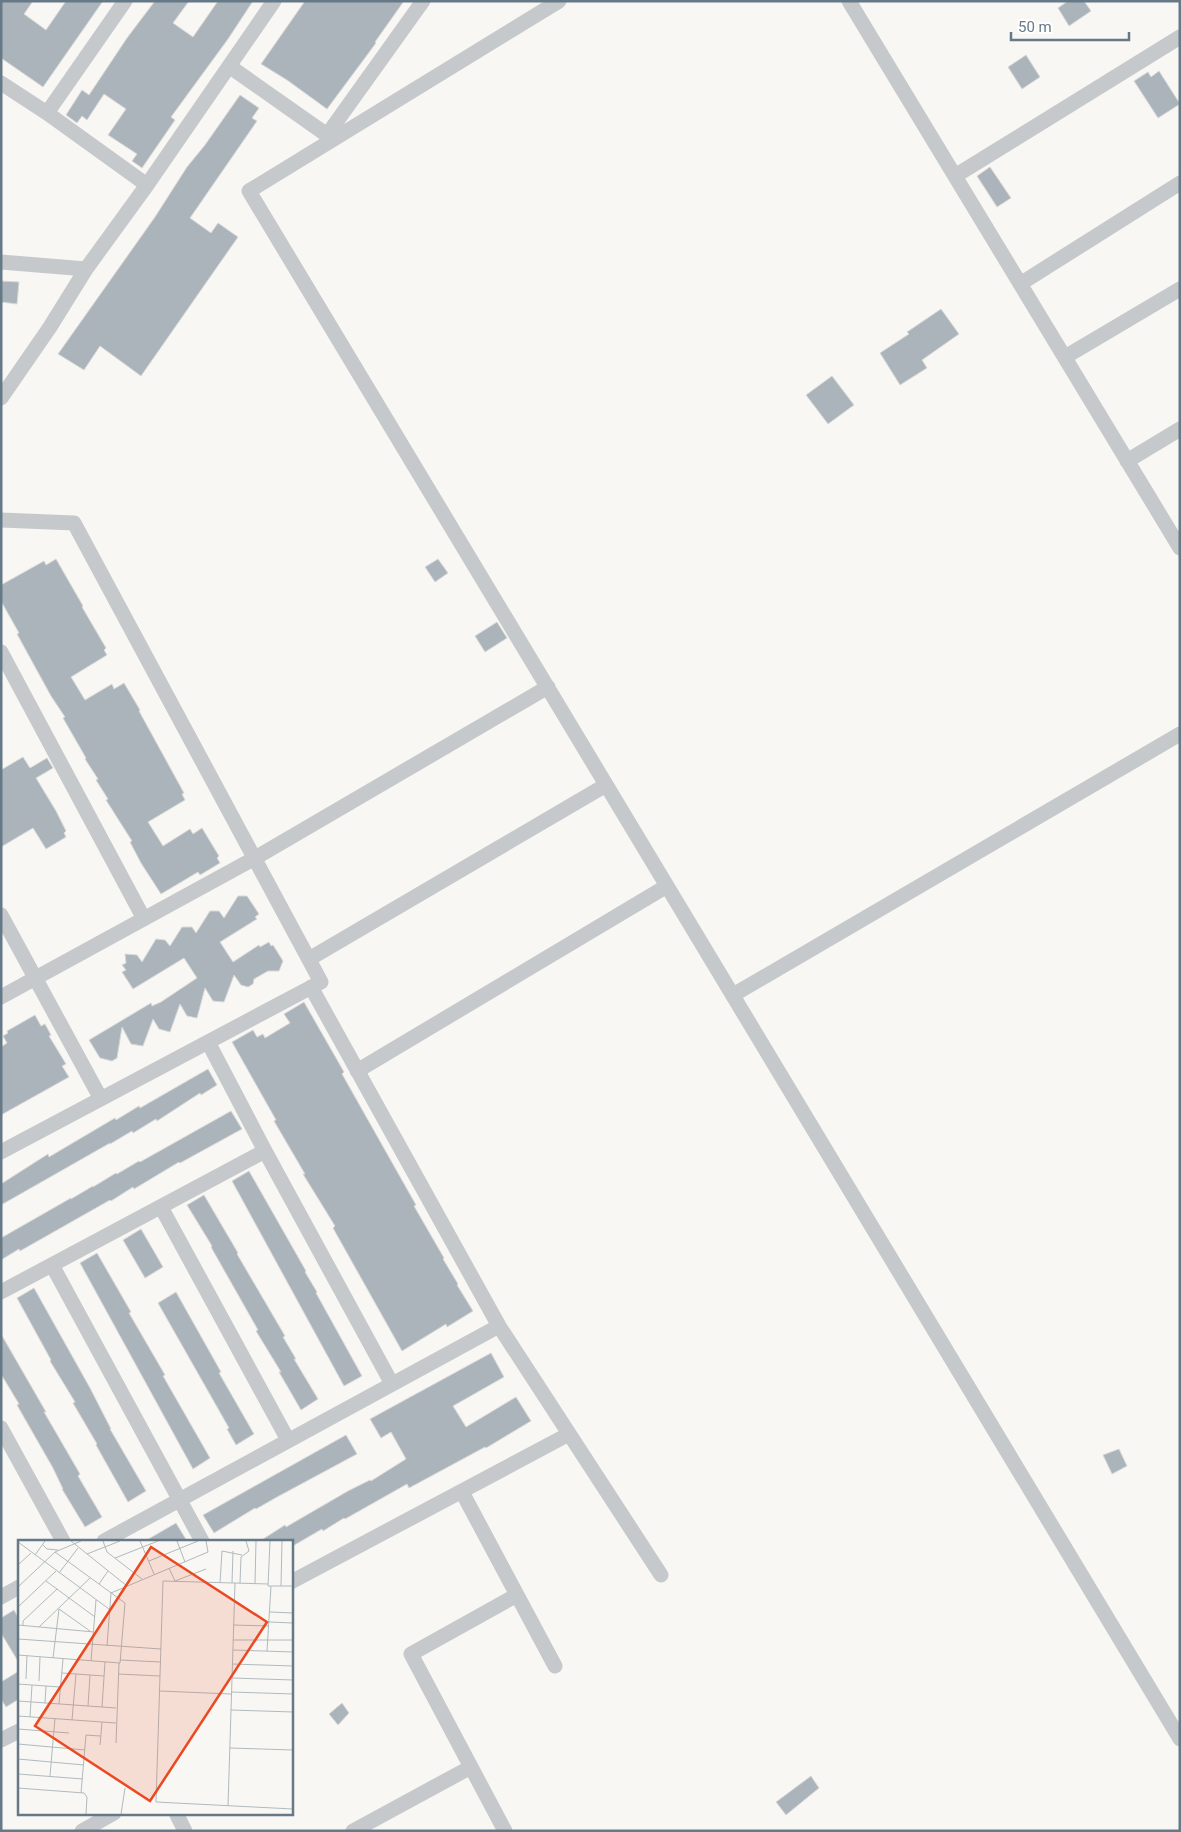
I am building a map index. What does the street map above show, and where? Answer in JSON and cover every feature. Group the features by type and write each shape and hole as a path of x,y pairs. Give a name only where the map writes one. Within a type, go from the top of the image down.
{"street":[{"path":"47,113 125,1"},
{"path":"3,393 50,327 86,269 147,185 274,1"},
{"path":"229,66 326,135 423,1"},
{"path":"559,1 249,191 1180,1739"},
{"path":"849,1 1180,548"},
{"path":"955,176 1180,37"},
{"path":"1,83 47,113 147,185"},
{"path":"1020,284 1180,183"},
{"path":"1,262 86,269"},
{"path":"1064,357 1180,289"},
{"path":"1127,460 1180,429"},
{"path":"1,520 74,523 321,982 1,1152"},
{"path":"1,652 144,919"},
{"path":"1,997 255,858 548,687"},
{"path":"732,995 1180,734"},
{"path":"309,959 606,785"},
{"path":"357,1071 667,886"},
{"path":"1,915 100,1099"},
{"path":"311,987 499,1326 661,1575"},
{"path":"208,1042 392,1384"},
{"path":"1,1292 265,1151"},
{"path":"161,1207 288,1440"},
{"path":"52,1265 201,1540"},
{"path":"106,1540 499,1326"},
{"path":"1,1428 62,1540"},
{"path":"292,1581 569,1434"},
{"path":"462,1492 555,1666"},
{"path":"1,1596 18,1588"},
{"path":"506,1831 410,1654 516,1595"},
{"path":"1,1740 18,1731"},
{"path":"353,1831 471,1767"},
{"path":"82,1831 112,1814"},
{"path":"176,1814 185,1831"}],"building":[{"path":"1,1 33,1 24,14 46,30 66,1 103,1 43,87 1,58"},
{"path":"155,1 189,1 173,23 193,37 218,1 253,1 228,39 171,117 175,120 142,168 132,161 137,154 108,135 126,109 104,94 87,120 82,116 77,123 66,115 82,90 89,95 127,38"},
{"path":"305,1 404,1 376,43 327,109 261,64"},
{"path":"1068,1 1084,1 1091,11 1069,26 1058,8"},
{"path":"1026,55 1040,77 1022,89 1008,67"},
{"path":"1159,71 1180,104 1158,118 1134,81 1148,72 1151,77"},
{"path":"240,95 259,108 252,118 257,121 190,218 211,233 218,223 238,237 141,376 100,346 84,370 58,354 155,217 187,167"},
{"path":"990,167 1011,198 997,207 977,176"},
{"path":"1,281 19,282 17,304 1,302"},
{"path":"941,309 959,334 922,360 927,368 900,385 880,353 909,334 907,332"},
{"path":"832,376 854,405 828,424 806,395"},
{"path":"56,559 106,648 104,650 107,655 71,677 85,700 112,684 114,689 124,683 184,793 182,794 185,800 148,822 163,846 190,829 193,834 202,828 219,856 217,858 220,863 200,875 198,872 161,894 141,863 130,842 132,841 106,800 108,799 96,780 98,779 85,759 63,718 65,717 51,696 1,601 1,585 44,561 46,565"},
{"path":"438,559 448,573 435,582 425,567"},
{"path":"497,622 507,638 485,652 475,636"},
{"path":"23,757 30,768 47,758 53,768 36,778 56,811 66,831 64,833 66,837 46,849 33,828 1,847 1,770"},
{"path":"238,896 247,896 259,914 255,917 257,919 220,942 233,962 259,945 260,947 269,942 283,961 279,971 268,971 254,979 253,984 248,987 241,985 234,975 224,1002 213,1001 205,988 197,1018 187,1016 180,1004 170,1032 159,1029 153,1019 143,1046 131,1044 122,1027 117,1058 112,1061 100,1058 89,1040 151,1003 152,1006 161,1002 197,978 184,958 133,989 122,972 126,970 122,965 126,963 125,954 137,955 142,962 156,939 165,940 170,946 182,927 192,927 196,933 210,911 219,911 224,918"},
{"path":"304,1002 344,1072 342,1074 416,1205 414,1206 457,1285 473,1311 447,1327 446,1324 402,1351 333,1228 335,1226 303,1174 305,1174 232,1042 253,1030 257,1037 263,1034 265,1038 290,1023 284,1014"},
{"path":"35,1015 41,1026 45,1024 51,1035 49,1036 66,1064 62,1066 69,1077 1,1115 1,1047 7,1043 3,1036 8,1033 7,1031"},
{"path":"208,1069 217,1085 201,1095 200,1093 157,1121 156,1119 133,1133 132,1131 1,1205 1,1184 48,1154 49,1157 115,1118 116,1120 139,1106 140,1108"},
{"path":"231,1111 242,1129 1,1260 1,1238"},
{"path":"249,1171 306,1271 316,1293 362,1376 344,1386 232,1181"},
{"path":"204,1195 285,1336 283,1337 296,1359 294,1359 318,1399 301,1410 256,1331 258,1330 212,1246 187,1205"},
{"path":"141,1229 163,1267 145,1278 123,1240"},
{"path":"97,1253 165,1375 163,1376 210,1458 193,1469 80,1263"},
{"path":"34,1288 90,1388 110,1429 146,1491 128,1502 17,1298"},
{"path":"176,1292 254,1434 236,1445 227,1429 229,1428 158,1303"},
{"path":"1,1334 46,1412 44,1412 80,1474 78,1476 102,1517 85,1527 62,1489 53,1468 1,1374"},
{"path":"491,1353 504,1377 453,1406 466,1427 516,1397 531,1421 486,1448 409,1488 407,1484 292,1546 292,1540 262,1540 348,1491 371,1481 406,1459 391,1432 381,1438 370,1419"},
{"path":"346,1435 357,1454 255,1508 214,1533 203,1515"},
{"path":"1119,1449 1127,1466 1112,1474 1103,1455"},
{"path":"176,1523 186,1540 147,1540"},
{"path":"14,1610 18,1617 18,1661 1,1633 1,1618"},
{"path":"18,1672 18,1700 6,1707 1,1699 1,1682"},
{"path":"342,1703 349,1713 338,1725 329,1714"},
{"path":"811,1776 819,1788 786,1815 776,1802"}]}
